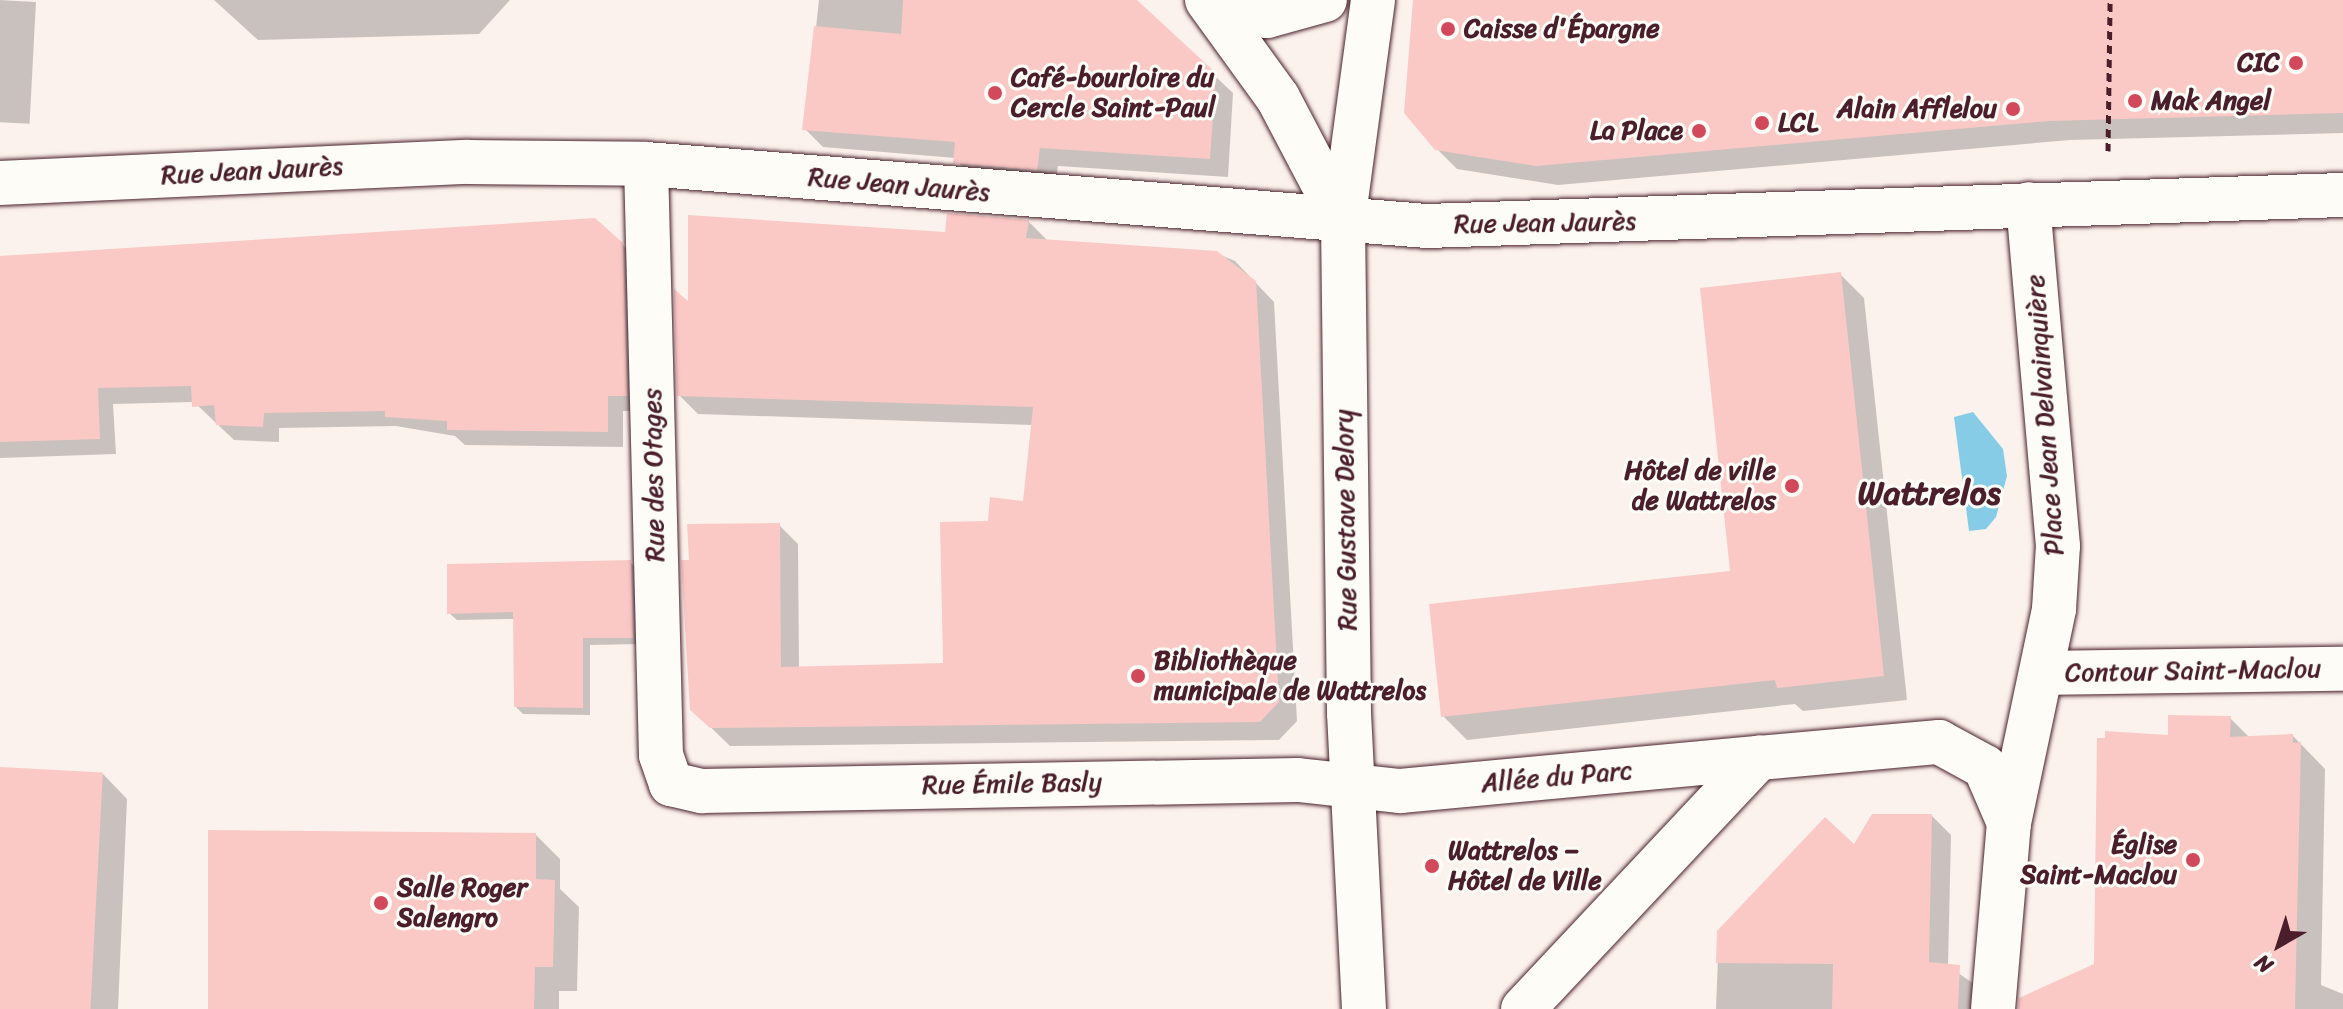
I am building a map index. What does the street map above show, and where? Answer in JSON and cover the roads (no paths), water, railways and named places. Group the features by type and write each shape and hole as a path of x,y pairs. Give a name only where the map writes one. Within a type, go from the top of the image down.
{"street":[{"path":"1207,0 1278,98 1343,222"},
{"path":"1220,0 1267,16 1325,0"},
{"name":"Rue Gustave Delory","path":"1364,1009 1354,789 1343,222 1373,0"},
{"name":"Rue Jean Jaurès","path":"0,183 468,162 646,164 1343,222 1532,226 2028,204"},
{"name":"Rue des Otages","path":"646,164 661,755 671,784"},
{"path":"2028,204 2109,199 2343,195"},
{"name":"Place Jean Delvainquière","path":"1993,1009 2009,823 2054,609 2057,506 2028,204"},
{"name":"Contour Saint-Maclou","path":"2042,673 2343,669"},
{"name":"Allée du Parc","path":"1354,789 1939,742 1985,767 2009,823"},
{"path":"1523,1009 1759,758"},
{"name":"Rue Émile Basly","path":"671,784 702,791 1298,780 1354,789"}],"water":[{"path":"1973,412 2003,449 2007,476 1996,517 1986,529 1969,531 1954,417"}],"place":[{"name":"Caisse d'Épargne","path":"1448,29"},
{"name":"CIC","path":"2296,63"},
{"name":"Café-bourloire du Cercle Saint-Paul","path":"995,93"},
{"name":"Mak Angel","path":"2135,101"},
{"name":"Alain Afflelou","path":"2013,109"},
{"name":"LCL","path":"1762,123"},
{"name":"La Place","path":"1699,131"},
{"name":"Hôtel de ville de Wattrelos","path":"1792,486"},
{"name":"Bibliothèque municipale de Wattrelos","path":"1138,676"},
{"name":"Église Saint-Maclou","path":"2193,860"},
{"name":"Wattrelos – Hôtel de Ville","path":"1432,866"},
{"name":"Salle Roger Salengro","path":"381,903"}],"district":[{"name":"Wattrelos","path":"1929,494"}]}
